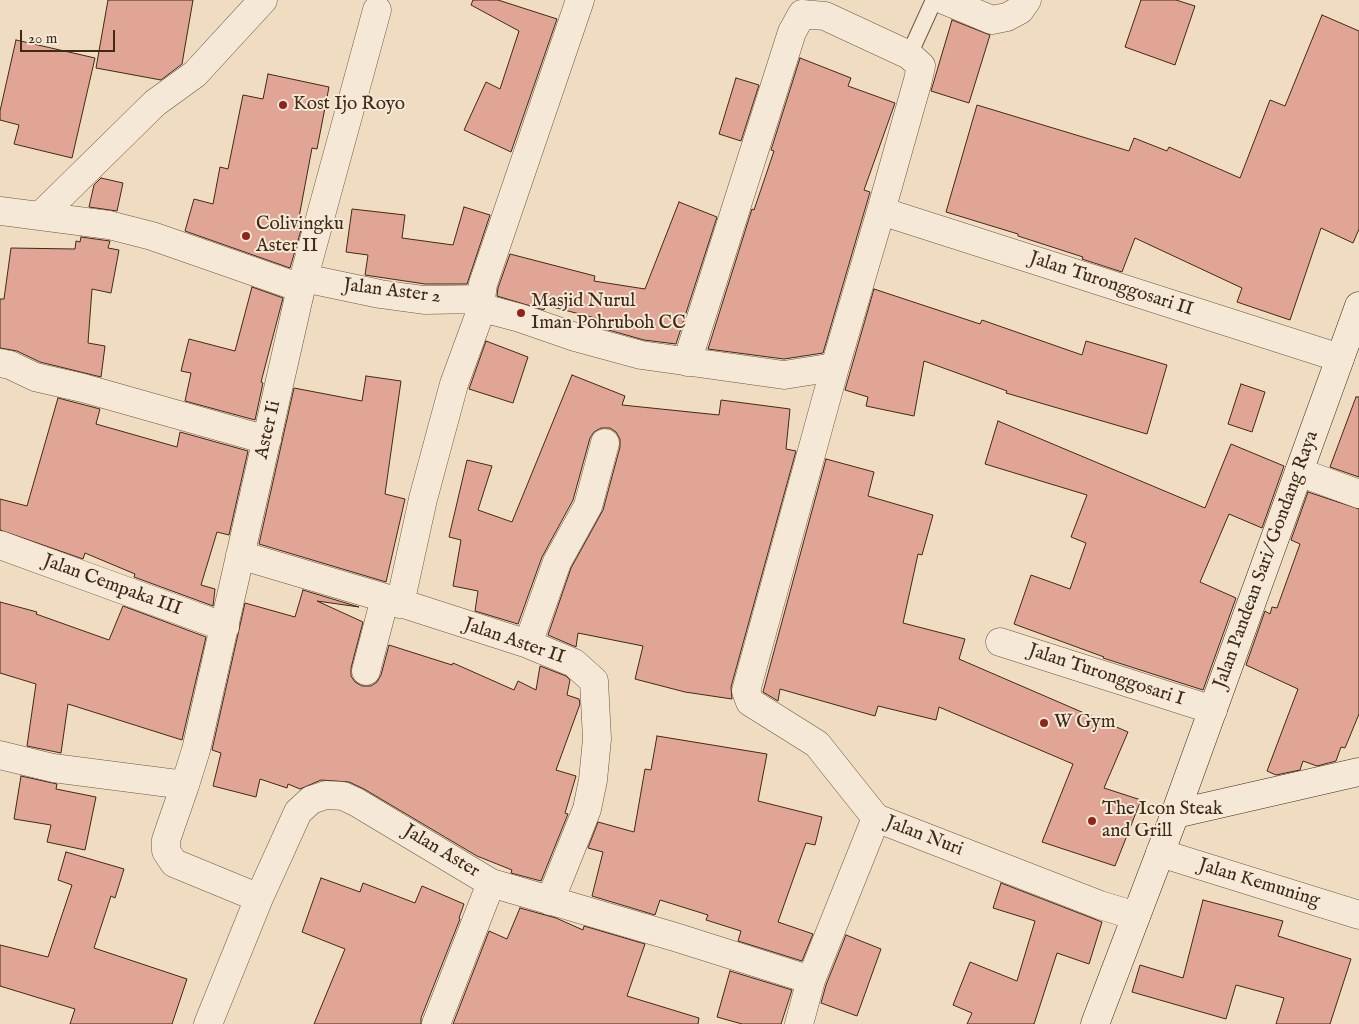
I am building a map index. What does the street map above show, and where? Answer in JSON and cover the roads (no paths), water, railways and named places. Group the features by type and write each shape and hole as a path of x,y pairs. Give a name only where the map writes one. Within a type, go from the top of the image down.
{"street":[{"path":"40,216 155,103 194,74 263,0"},
{"path":"366,671 393,601 454,384 482,302 483,284 580,0"},
{"path":"944,0 992,20 1014,14 1020,10 1027,0"},
{"name":"Aster Ii","path":"259,898 174,863 166,851 166,840 196,750 303,283 376,10"},
{"path":"688,362 792,32 802,14 825,16 909,55 921,66 881,212 835,367 746,691 750,702 817,744 876,818"},
{"name":"Jalan Aster 2","path":"0,211 109,225 152,236 303,283 424,300 482,302"},
{"name":"Jalan Turonggosari II","path":"881,212 1340,358"},
{"path":"482,302 490,310 575,337 641,355 784,375 835,367"},
{"name":"Jalan Pandean Sari/ Gondang Raya","path":"1095,1024 1175,814 1359,306"},
{"path":"0,364 10,365 35,377 83,388 267,440"},
{"path":"528,644 556,562 588,506 605,443"},
{"path":"1299,472 1359,494"},
{"name":"Jalan Cempaka III","path":"0,545 225,627"},
{"name":"Jalan Aster II","path":"240,555 528,644 574,663 594,681 597,739 593,780 587,809 550,901"},
{"name":"Jalan Turonggosari I","path":"1000,642 1212,710"},
{"path":"0,756 53,768 185,785"},
{"path":"1175,814 1359,772"},
{"name":"Jalan Aster","path":"208,1024 259,898 298,812 311,800 326,795 343,796 356,802 491,883 675,937 811,980"},
{"name":"Jalan Nuri","path":"799,1024 811,980 876,818 1091,902 1136,916"},
{"name":"Jalan Kemuning","path":"1160,853 1359,916"},
{"path":"436,1024 491,883"}],"lane":[{"path":"909,55 934,0"}],"place":[{"name":"Kost Ijo Royo","path":"283,105"},
{"name":"Colivingku Aster II","path":"246,236"},
{"name":"Masjid Nurul Iman Pohruboh CC","path":"521,313"},
{"name":"W Gym","path":"1044,723"},
{"name":"The Icon Steak and Grill","path":"1092,821"}]}
